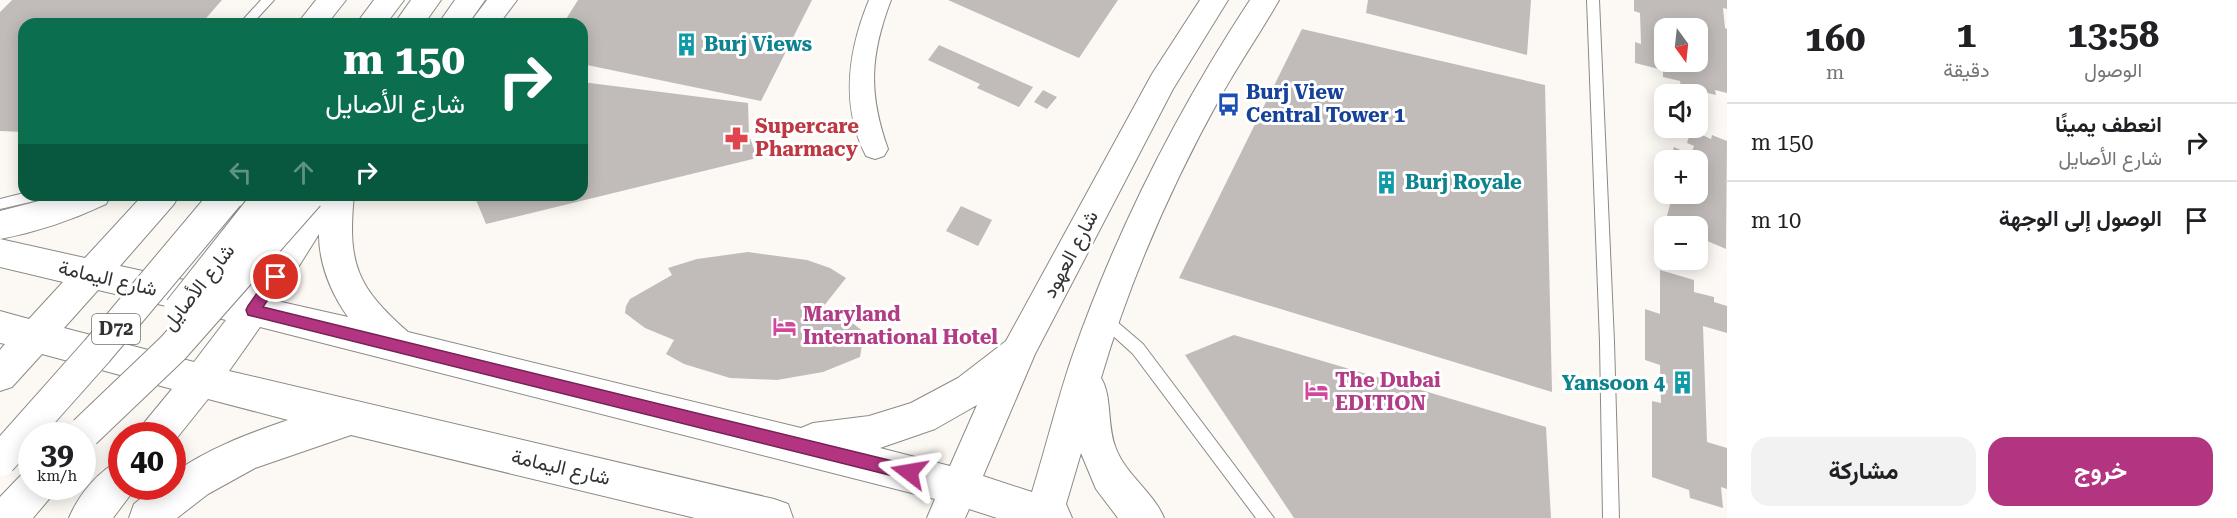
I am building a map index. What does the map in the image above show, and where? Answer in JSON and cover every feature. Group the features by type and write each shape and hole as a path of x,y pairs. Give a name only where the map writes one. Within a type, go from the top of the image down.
{"street":[{"path":"316,18 332,0"},
{"path":"375,18 390,0"},
{"path":"413,18 427,0"},
{"path":"457,18 471,0"},
{"path":"488,18 503,0"},
{"path":"875,150 864,115 859,81 865,38 880,0"},
{"name":"شارع العهود","path":"958,508 1022,346 1162,82 1214,0"},
{"path":"1238,40 1240,15 1245,0"},
{"path":"1047,517 1090,357 1104,319 1162,183 1238,40 1265,0"},
{"path":"0,225 23,221 82,201"},
{"path":"0,375 158,201"},
{"name":"شارع الأصايل","path":"0,460 98,351 223,201"},
{"name":"شارع الأصايل","path":"92,422 265,201"},
{"path":"96,422 121,402 183,339 303,201"},
{"path":"168,422 253,310 322,201"},
{"path":"338,201 335,233 344,279 357,306 376,329 402,348"},
{"name":"شارع اليمامة","path":"0,253 253,310 786,442 958,508 1047,517"},
{"name":"شارع اليمامة","path":"0,327 350,418 731,512 774,518"},
{"path":"786,442 856,436 922,417 977,386 1022,346"},
{"path":"1090,357 1089,415 1097,451 1121,494 1145,518"},
{"path":"148,518 196,479 226,461 277,440 350,418"},
{"path":"88,518 108,494"},
{"path":"8,518 24,500"}],"lane":[{"path":"251,18 268,0"},
{"path":"1593,0 1607,342 1611,518"},
{"path":"0,204 18,200"},
{"path":"1104,319 1138,349 1266,518"}],"building":[{"path":"12,0 222,0 206,18 18,18 18,132 0,131 0,12"},
{"name":"Burj Views","path":"578,0 812,0 761,101 588,65 588,18 567,18"},
{"path":"948,0 1118,0 1079,58"},
{"path":"1368,0 1531,0 1527,55 1366,13"},
{"path":"1634,0 1727,0 1727,9 1723,8 1727,29 1727,93 1715,90 1716,95 1708,93 1708,84 1680,84 1680,81 1663,77 1663,72 1708,72 1708,18 1654,18 1654,68 1635,63 1635,42 1641,44 1640,13 1634,11"},
{"name":"Burj Royale","path":"1302,29 1545,85 1552,392 1179,278"},
{"path":"939,45 1033,87 1019,107 977,88 980,84 928,60"},
{"path":"588,83 748,103 749,135 757,158 588,199"},
{"path":"1043,90 1057,97 1047,109 1034,102"},
{"path":"1712,135 1727,141 1726,249 1708,241 1708,216 1667,216 1670,204 1708,204 1708,150 1693,150 1694,146 1687,143 1689,138 1711,139"},
{"path":"476,201 580,201 486,224"},
{"path":"961,206 992,220 978,246 946,231"},
{"path":"748,252 807,260 830,268 846,278 823,307 842,315 864,332 860,357 823,372 777,380 730,378 684,364 666,354 674,340 645,328 625,313 630,299 672,275 668,268 697,259"},
{"name":"Yansoon 4","path":"1660,270 1694,280 1694,292 1714,297 1714,302 1727,306 1727,333 1703,326 1707,442 1727,448 1727,489 1721,487 1723,508 1690,498 1689,490 1652,477 1652,401 1661,403 1660,365 1645,360 1645,309 1660,314"},
{"name":"The Dubai EDITION","path":"1234,335 1546,427 1551,518 1294,518 1185,355"}],"place":[{"name":"Burj Views","path":"686,44"},
{"name":"Burj View Central Tower 1","path":"1228,104"},
{"name":"Supercare Pharmacy","path":"737,138"},
{"name":"Burj Royale","path":"1387,182"},
{"name":"Maryland International Hotel","path":"785,326"},
{"name":"Yansoon 4","path":"1683,383"},
{"name":"The Dubai EDITION","path":"1317,391"}],"route":[{"path":"276,277 253,310 909,472"}]}
